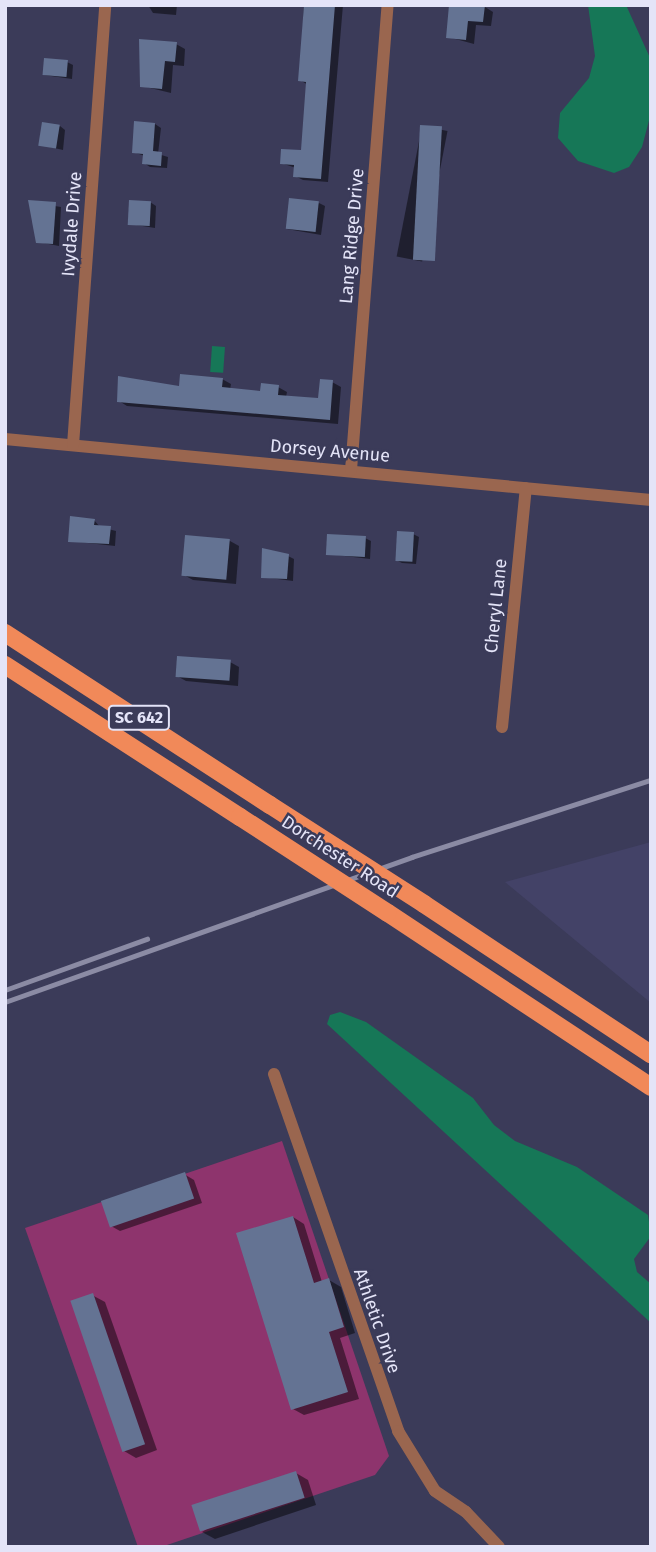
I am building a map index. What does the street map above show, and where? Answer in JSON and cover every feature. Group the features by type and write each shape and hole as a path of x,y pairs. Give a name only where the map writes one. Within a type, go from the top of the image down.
{"main road":[{"name":"Dorchester Road","path":"5,633 651,1054"},
{"name":"Dorchester Road","path":"5,665 651,1087"}],"street":[{"name":"Ivydale Drive","path":"73,445 105,5"},
{"name":"Lang Ridge Drive","path":"351,470 388,5"},
{"name":"Dorsey Avenue","path":"5,439 651,500"},
{"name":"Cheryl Lane","path":"502,727 526,488"},
{"name":"Athletic Drive","path":"274,1073 398,1431 435,1491 466,1512 499,1547"}],"shaded area":[{"path":"588,5 626,5 651,60 651,113 642,147 629,167 614,173 578,161 558,138 560,113 589,78 595,56"},
{"path":"212,346 225,347 223,373 210,372"},
{"path":"651,842 651,1003 505,882"},
{"path":"340,1012 366,1022 473,1098 494,1125 515,1141 577,1167 648,1215 651,1236 634,1259 637,1272 651,1284 651,1323 327,1024 330,1015"},
{"path":"282,1141 389,1456 375,1475 161,1547 138,1547 25,1228"}],"building":[{"path":"304,5 335,5 321,179 293,177 294,165 280,164 281,149 301,150 306,82 298,81"},
{"path":"449,5 485,5 483,22 468,21 466,40 446,38"},
{"path":"139,39 177,42 175,62 165,61 162,89 140,87"},
{"path":"44,58 68,60 66,77 43,75"},
{"path":"134,121 155,123 153,151 162,152 161,166 142,164 143,154 132,153"},
{"path":"42,122 60,125 56,149 38,146"},
{"path":"420,125 442,126 435,261 413,260"},
{"path":"289,198 319,201 316,232 286,229"},
{"path":"28,200 56,202 53,244 36,243"},
{"path":"129,200 151,201 150,226 128,225"},
{"path":"180,374 223,378 222,387 260,391 261,383 279,385 278,395 318,398 320,379 333,380 330,420 117,402 118,376 179,386"},
{"path":"70,516 95,519 94,525 111,526 109,544 68,542"},
{"path":"397,531 414,532 412,562 395,561"},
{"path":"327,534 366,536 365,557 326,555"},
{"path":"185,535 230,539 226,580 181,576"},
{"path":"262,548 289,554 287,579 261,578"},
{"path":"177,656 231,660 229,681 176,677"},
{"path":"185,1172 194,1198 110,1227 101,1201"},
{"path":"293,1216 314,1283 329,1278 344,1327 329,1332 348,1392 291,1410 236,1233"},
{"path":"93,1293 145,1444 122,1452 70,1301"},
{"path":"296,1471 305,1498 200,1532 191,1505"}],"railway":[{"path":"5,1002 412,857 651,780"},
{"path":"5,990 147,939"}]}
